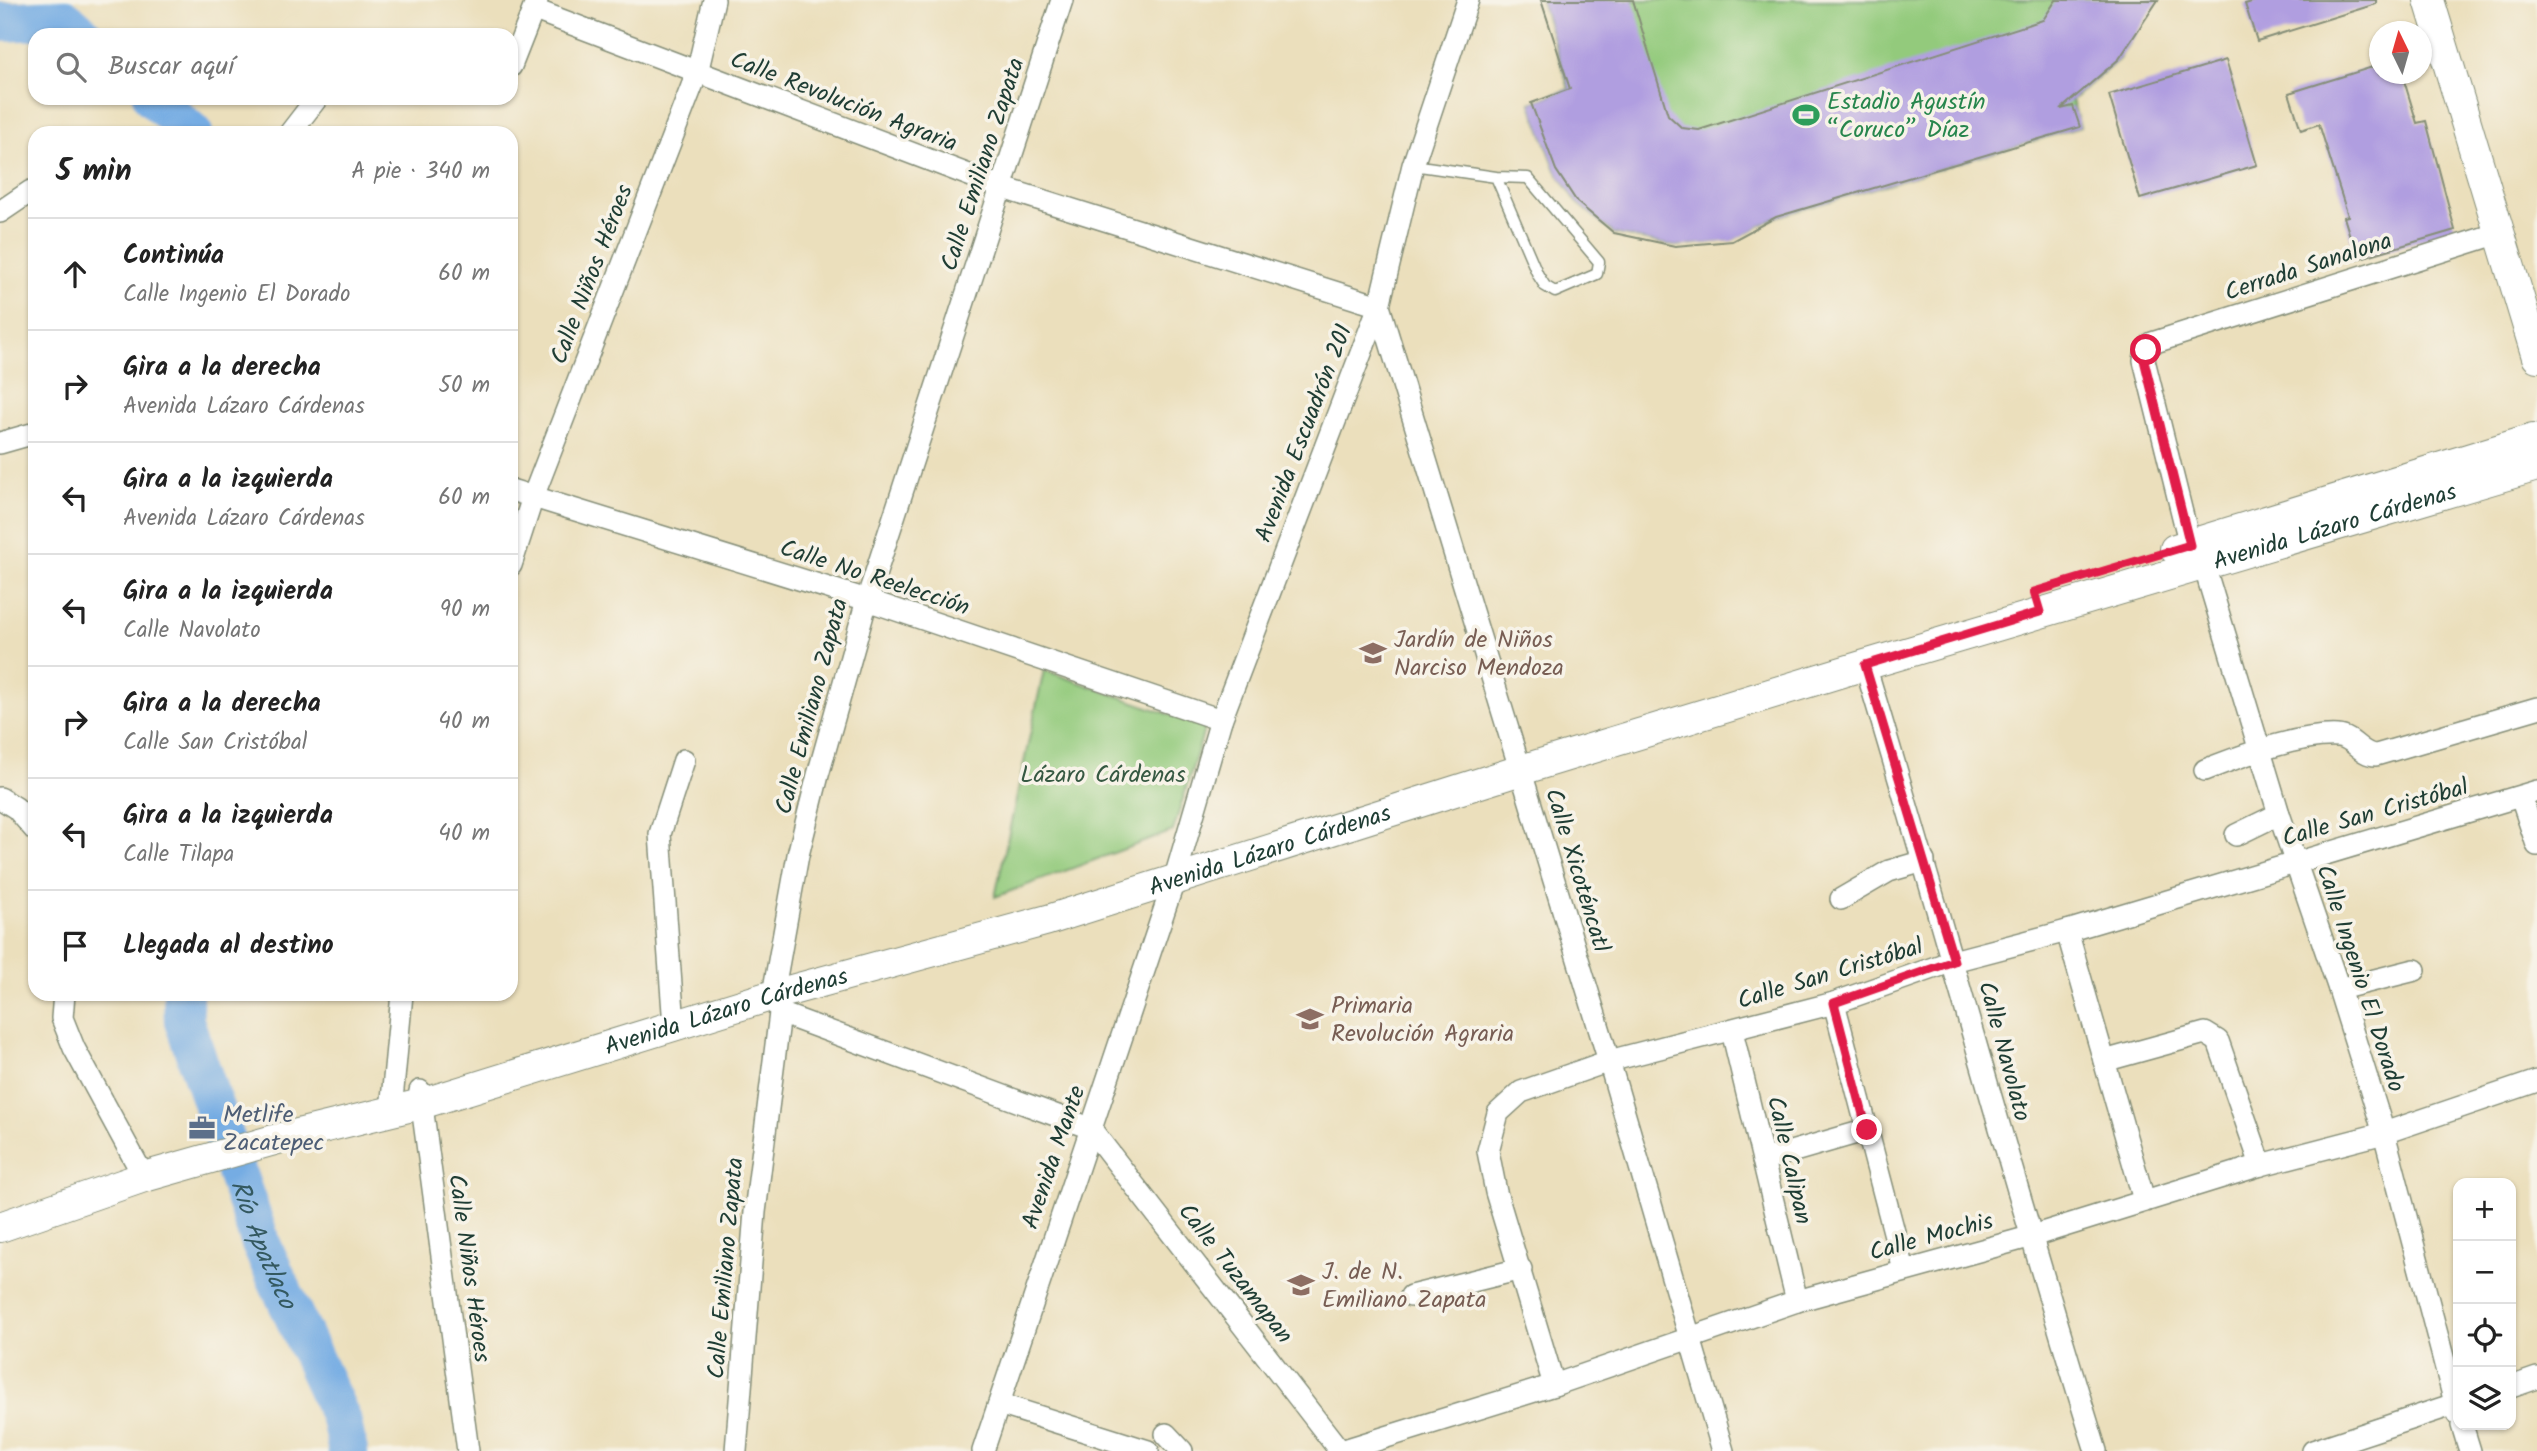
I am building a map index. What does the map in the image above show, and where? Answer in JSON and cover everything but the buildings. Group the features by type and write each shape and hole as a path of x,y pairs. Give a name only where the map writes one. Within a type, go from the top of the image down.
{"main road":[{"path":"2429,0 2537,357"},
{"name":"Avenida Lázaro Cárdenas","path":"0,1210 278,1133 407,1102 778,997 1518,761 2197,554 2536,447"},
{"name":"Avenida Lázaro Cárdenas","path":"1518,761 1865,665 2037,602"},
{"name":"Avenida Lázaro Cárdenas","path":"407,1102 673,1012 778,997"},
{"name":"Avenida Lázaro Cárdenas","path":"0,1227 152,1169"}],"street":[{"name":"Calle Niños Héroes","path":"518,543 533,497 697,73 713,0"},
{"name":"Calle Emiliano Zapata","path":"736,1451 755,1212 778,997 801,842 867,600 1062,0"},
{"name":"Avenida Escuadrón 201","path":"1177,870 1221,720 1379,306 1413,165 1468,0"},
{"name":"Calle Revolución Agraria","path":"536,5 697,73 1003,188 1379,306"},
{"path":"518,49 536,5"},
{"path":"295,126 312,105"},
{"path":"0,212 28,193"},
{"name":"Cerrada Sanalona","path":"2144,360 2146,350 2152,343 2499,233"},
{"name":"Calle Xicoténcatl","path":"1379,306 1609,1062 1723,1451"},
{"name":"Calle Ingenio El Dorado","path":"2144,360 2197,554 2384,1133 2453,1392"},
{"path":"0,443 28,435"},
{"name":"Calle No Reelección","path":"518,492 867,600 1221,720"},
{"name":"Calle Navolato","path":"1865,665 1954,961 2029,1237 2096,1451"},
{"path":"2205,770 2260,749 2335,736 2349,739 2366,754 2376,755 2537,708"},
{"path":"673,1012 660,834 684,760"},
{"path":"2529,794 2537,845"},
{"name":"Calle San Cristóbal","path":"1554,1385 1496,1192 1488,1151 1498,1113 1521,1092 1609,1062 1834,1003 1954,961 2067,931 2529,794"},
{"path":"0,798 16,808 28,822"},
{"path":"2236,835 2279,814"},
{"path":"1841,899 1889,871 1924,862"},
{"name":"Avenida Mante","path":"983,1451 1177,870"},
{"path":"2067,931 2144,1200"},
{"path":"2339,989 2415,970"},
{"path":"778,997 1090,1128"},
{"path":"63,1001 62,1018 74,1048 152,1169"},
{"name":"Calle Niños Héroes","path":"401,1001 407,1102 468,1451"},
{"path":"1834,1003 1904,1270"},
{"name":"Calle Calipan","path":"1732,1031 1797,1301"},
{"path":"2104,1061 2205,1033 2218,1041 2261,1165"},
{"name":"Calle Mochis","path":"1341,1451 1554,1385 1797,1301 2029,1237 2261,1165 2384,1133 2537,1081"},
{"name":"Calle Tuzamapan","path":"1090,1128 1341,1451"},
{"path":"1762,1160 1867,1130"},
{"path":"1411,1296 1521,1269"},
{"path":"2516,1385 2537,1378"},
{"path":"999,1404 1148,1451"},
{"path":"2313,1451 2453,1408"},
{"path":"2464,1430 2470,1451"},
{"path":"1166,1434 1182,1451"}],"lane":[{"path":"1413,165 1496,177 1519,176 1534,184 1599,262 1597,274 1555,292 1545,286 1496,177"}],"green space":[{"name":"Estadio Agustín “Coruco” Díaz","path":"1541,0 2155,0 2119,59 2072,100 2080,127 1776,217 1732,240 1675,246 1614,233 1577,202 1556,170 1531,103 1569,89"},
{"name":"Lázaro Cárdenas","path":"1044,670 1205,727 1173,831 995,897"}],"waterway":[{"name":"Río Apatlaco","path":"0,22 65,19 75,28"},
{"name":"Río Apatlaco","path":"161,105 185,126"},
{"name":"Río Apatlaco","path":"183,1001 184,1021 261,1244 341,1419 348,1451"}],"place":[{"name":"Estadio Agustín “Coruco” Díaz","path":"1806,115"},
{"name":"Jardín de Niños Narciso Mendoza","path":"1373,653"},
{"name":"Primaria Revolución Agraria","path":"1310,1019"},
{"name":"Metlife Zacatepec","path":"202,1128"},
{"name":"J. de N. Emiliano Zapata","path":"1301,1285"}],"route":[{"path":"1867,1130 1834,1003 1954,961 1865,665 2040,612 2034,592 2190,545 2144,360 2146,350"}]}
